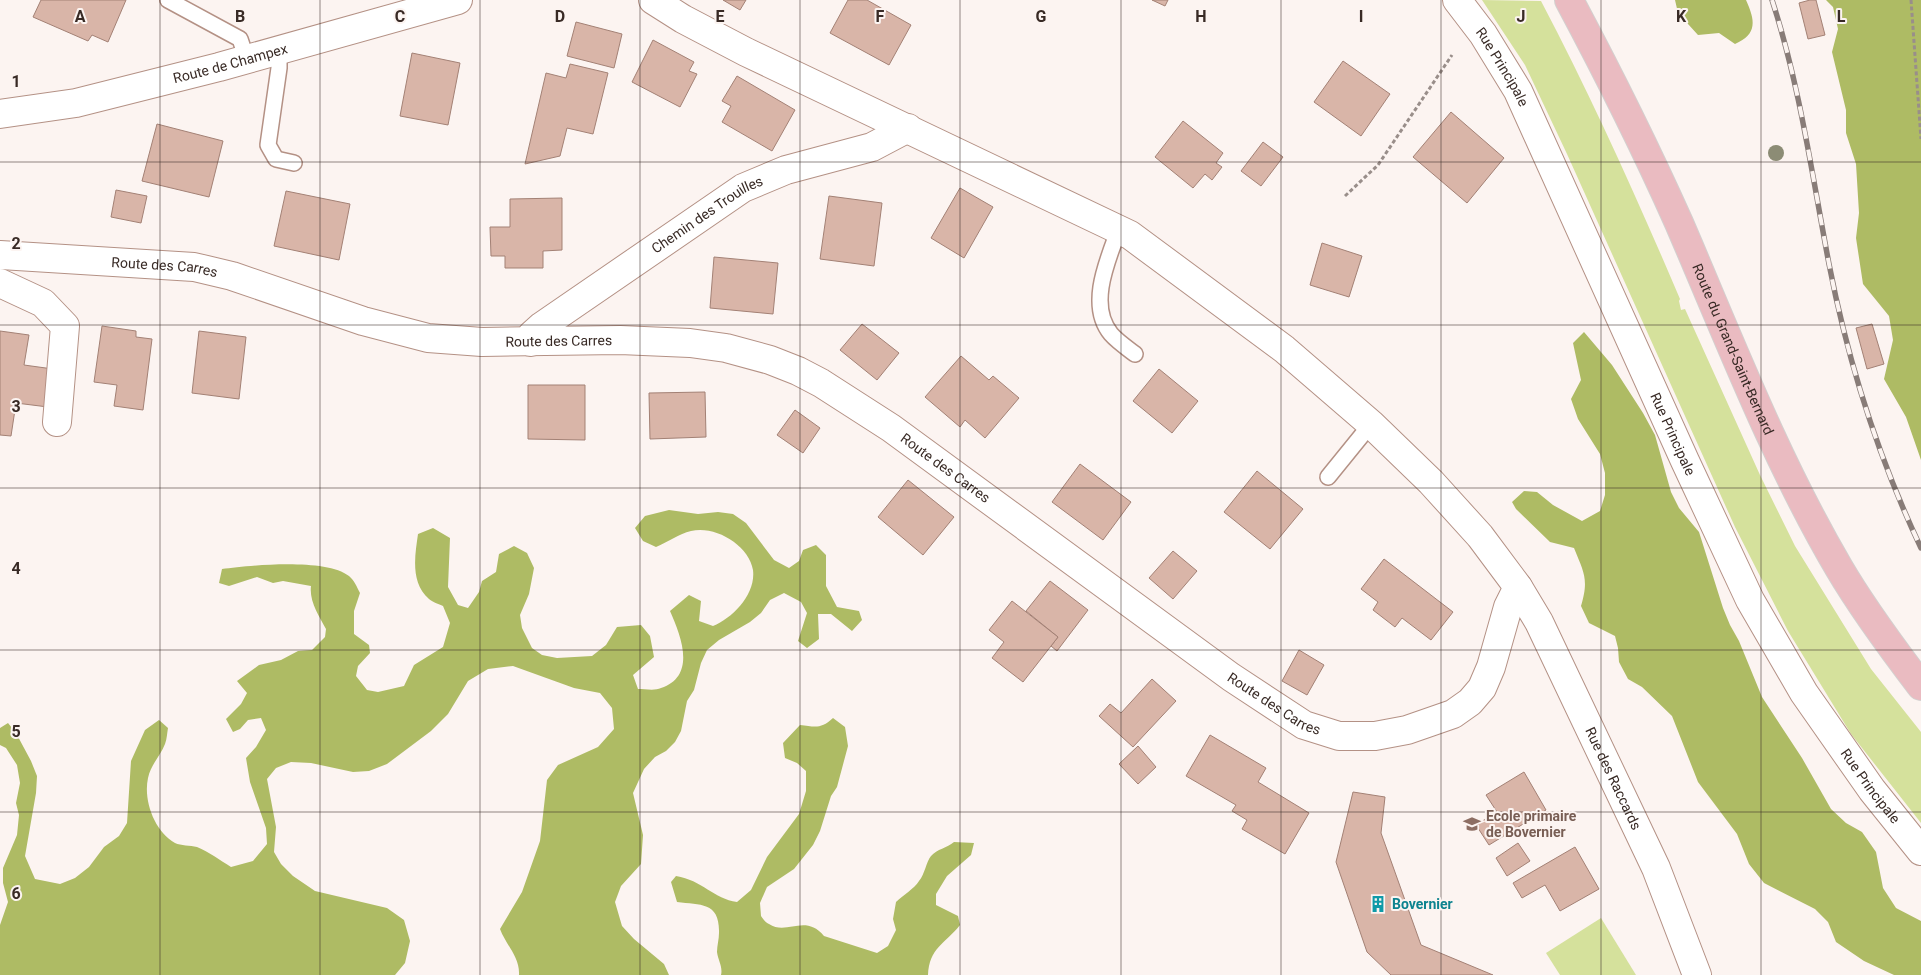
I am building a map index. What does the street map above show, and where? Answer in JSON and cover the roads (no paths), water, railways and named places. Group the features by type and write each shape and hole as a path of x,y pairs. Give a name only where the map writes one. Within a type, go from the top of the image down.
{"main road":[{"name":"Route du Grand-Saint-Bernard","path":"1569,0 1611,78 1678,220 1788,472 1840,569 1897,655 1921,686"}],"street":[{"name":"Route de Champex","path":"0,114 76,103 247,60 458,0"},
{"path":"653,0 683,19 746,52 1130,235 1284,349 1370,424 1431,482 1480,536 1518,587"},
{"name":"Rue Principale","path":"1456,0 1483,34 1518,91 1750,600 1804,694 1872,790 1921,851"},
{"name":"Chemin des Trouilles","path":"531,342 532,335 542,326 743,188 786,170 872,147 908,128"},
{"name":"Route des Carres","path":"0,255 194,267 232,276 364,321 428,338 482,342 620,340 690,342 726,348 770,360 798,371 848,400 919,448 1231,677 1304,725 1339,736 1375,736 1406,730 1453,714 1470,702 1482,688 1491,667 1508,607 1518,587"},
{"path":"0,283 43,303 65,326 57,422"},
{"name":"Rue des Raccards","path":"1518,587 1539,622 1656,868 1697,975"}],"lane":[{"path":"168,0 240,39 247,60"},
{"path":"279,51 279,68 268,145 276,159 294,162"},
{"path":"1118,229 1104,270 1100,298 1102,319 1111,334 1135,354"},
{"path":"1328,477 1370,424"}],"railway":[{"path":"1772,0 1798,98 1829,264 1845,337 1878,444 1905,514 1921,548"}],"place":[{"name":"Ecole primaire de Bovernier","path":"1472,824"},
{"name":"Bovernier","path":"1378,904"}]}
